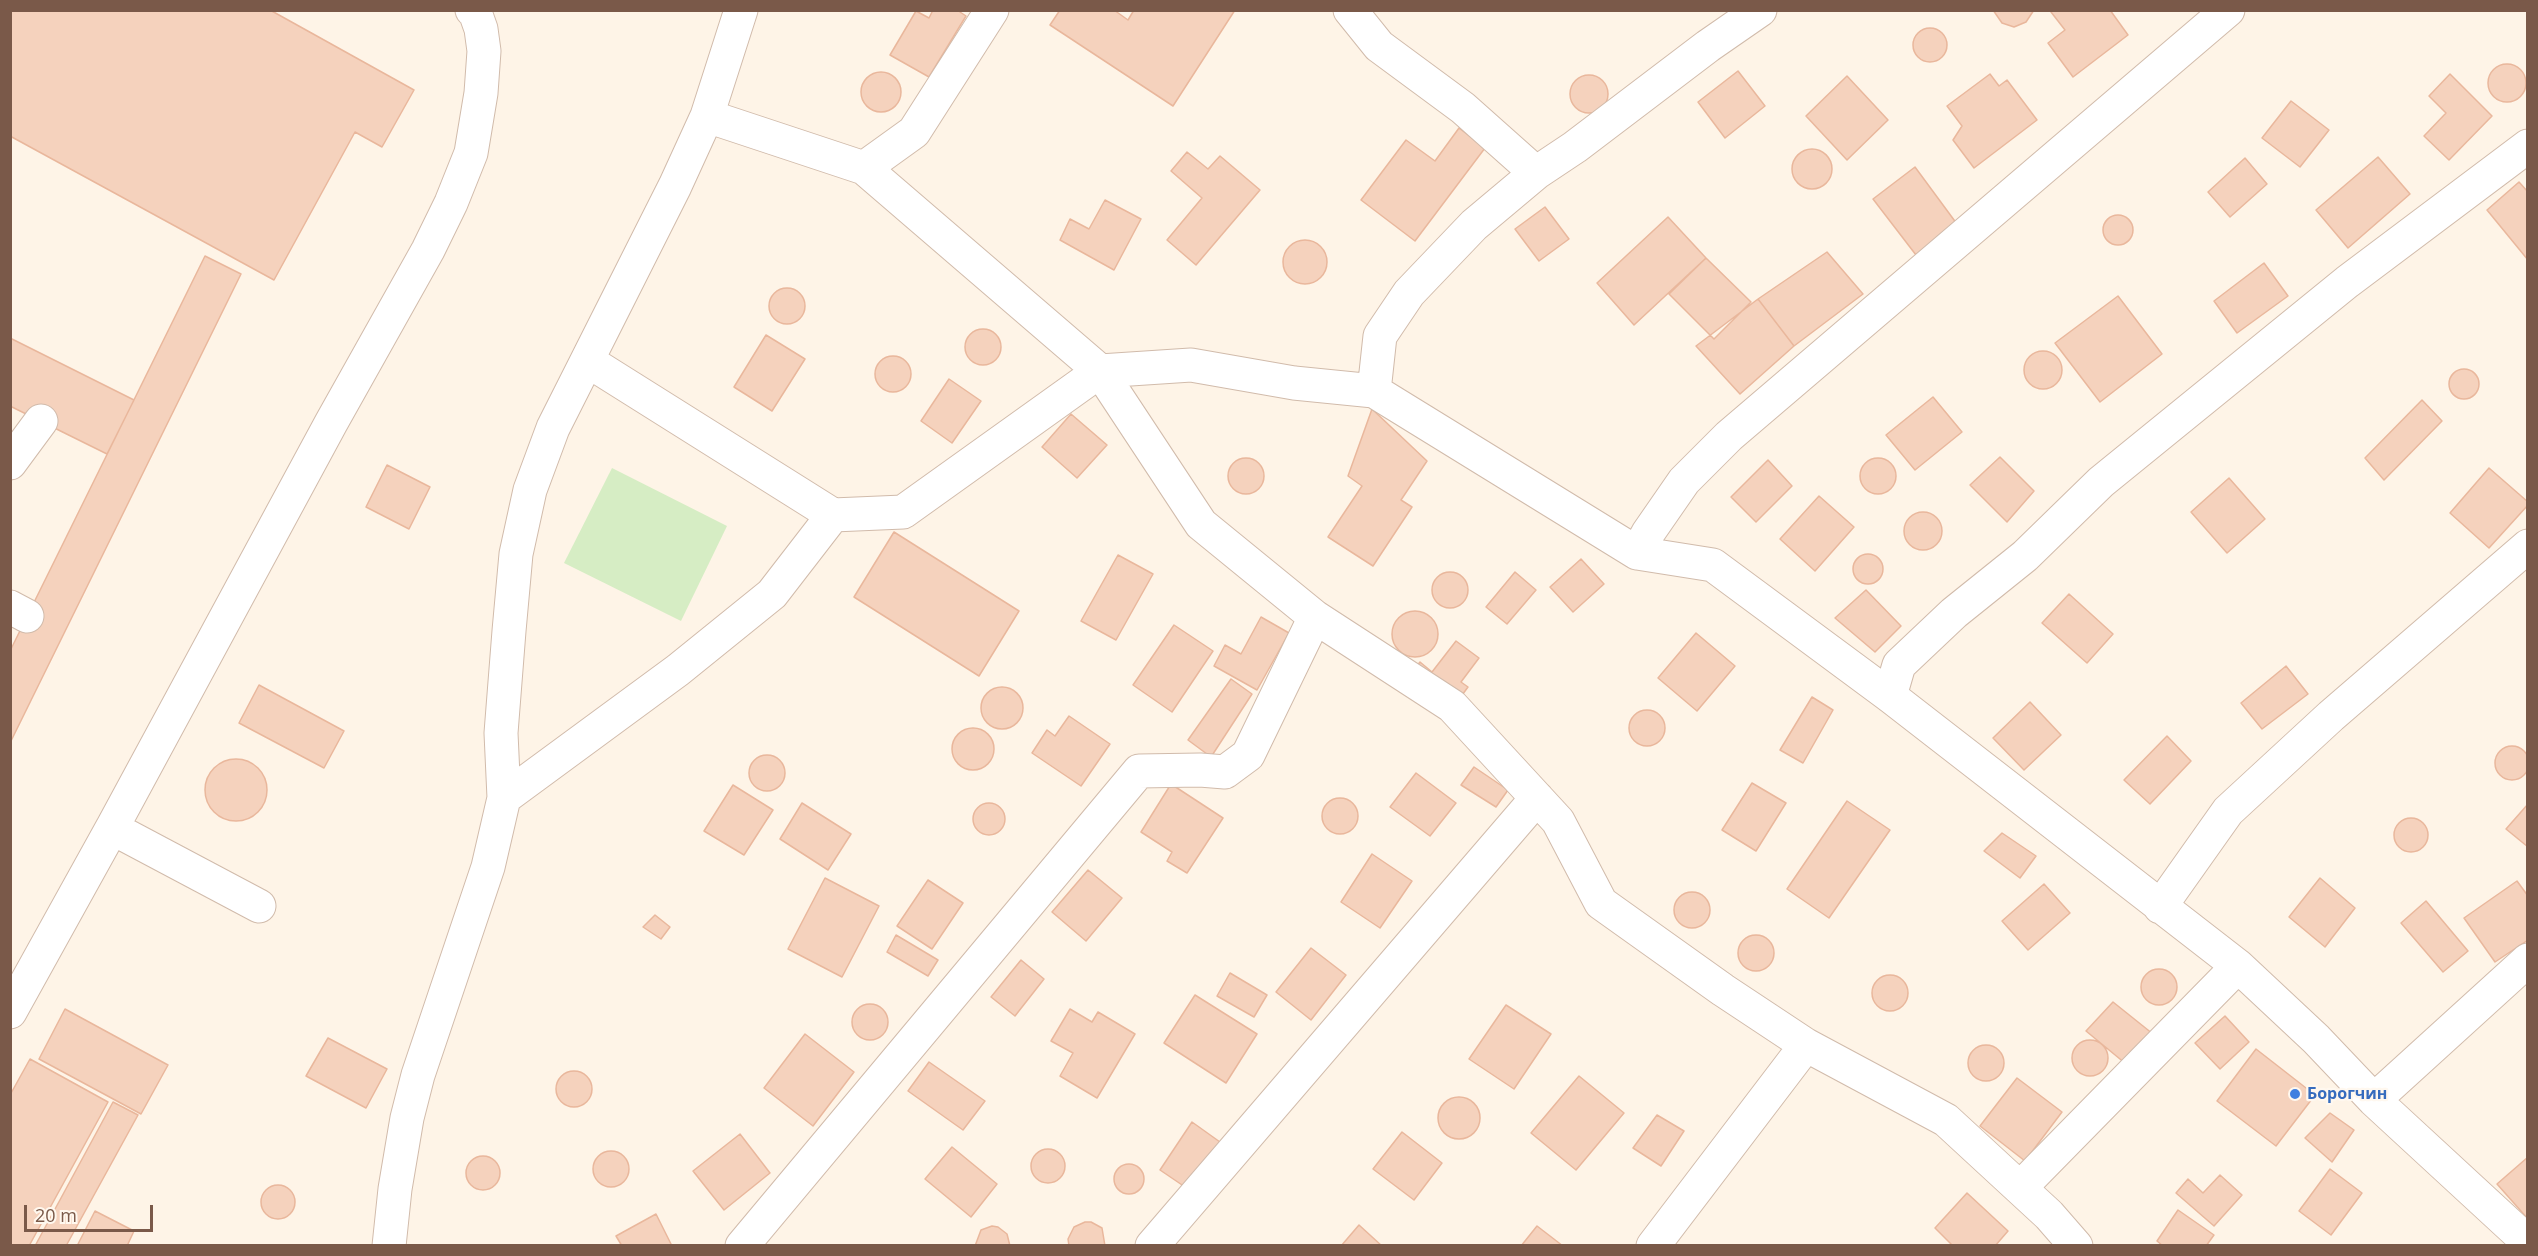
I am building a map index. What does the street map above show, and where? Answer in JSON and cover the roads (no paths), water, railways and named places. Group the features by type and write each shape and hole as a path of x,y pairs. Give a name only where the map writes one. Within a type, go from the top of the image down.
{"street":[{"path":"10,1012 331,423 428,250 451,203 471,153 480,93 484,51 482,28 472,10"},
{"path":"389,1245 395,1189 407,1118 418,1075 488,867 504,798 501,733 516,554 530,490 553,428 675,186 707,116 741,10"},
{"path":"864,168 914,132 992,10"},
{"path":"1350,10 1379,46 1463,108 1536,173"},
{"path":"1374,391 1380,336 1409,293 1474,225 1536,173 1575,147 1708,46 1760,10"},
{"path":"1637,553 1684,481 1729,436 2228,10"},
{"path":"707,116 864,168 1100,371 1201,524 1315,617 1452,706 1558,820 1601,903 1723,990 1806,1045 1946,1120 2049,1215 2057,1239"},
{"path":"1890,696 1899,665 1954,613 2025,556 2101,482 2347,282 2528,146"},
{"path":"588,361 833,515 903,512 1100,371 1191,365 1294,383 1374,391 1637,553 1713,565 1890,696 2238,966 2316,1039 2374,1100 2528,1242"},
{"path":"10,463 41,421"},
{"path":"504,798 678,670 772,594 833,515"},
{"path":"2160,907 2228,811 2331,716 2528,546"},
{"path":"742,1245 1139,771 1225,772 1248,755 1315,617"},
{"path":"1152,1245 1537,798"},
{"path":"112,828 260,906"},
{"path":"2374,1100 2528,960"},
{"path":"2020,1188 2238,966"},
{"path":"1653,1245 1806,1045"}],"place":[{"name":"Борогчин","path":"2295,1094"}]}
